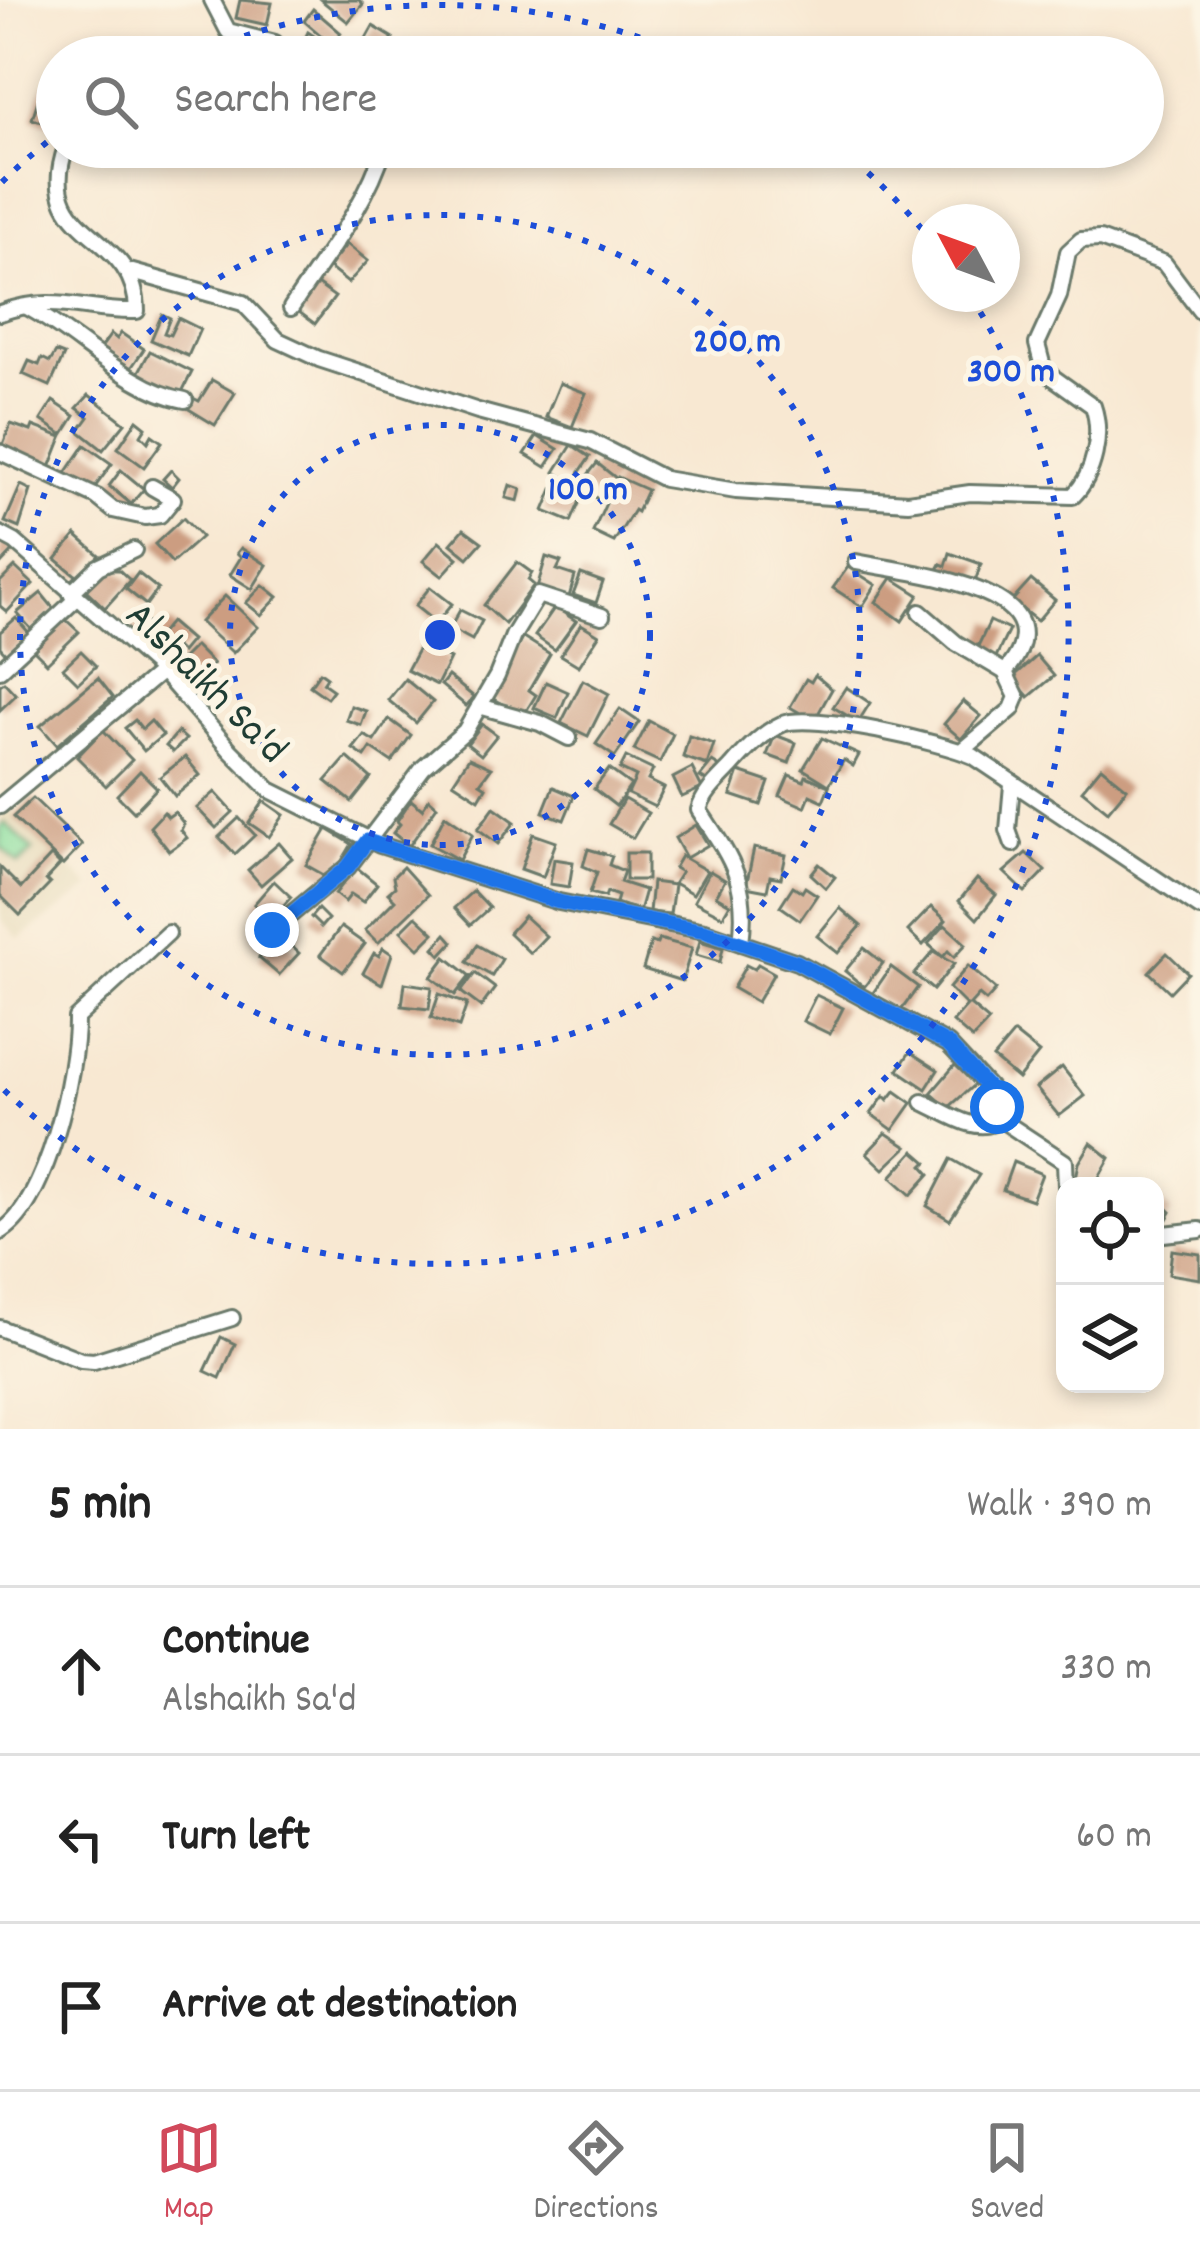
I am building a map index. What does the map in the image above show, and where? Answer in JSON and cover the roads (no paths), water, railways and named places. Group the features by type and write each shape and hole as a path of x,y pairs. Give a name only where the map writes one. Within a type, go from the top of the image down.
{"street":[{"path":"212,0 228,31 240,36"},
{"path":"62,168 57,189 63,208 129,271 244,303 278,340 319,359 478,411 590,441 664,479 736,491 908,502 970,493 1073,496 1087,482 1098,418 1093,406 1044,371 1036,344 1059,296 1069,252 1081,240 1100,239 1164,263 1200,311"},
{"path":"291,308 377,168"},
{"path":"0,313 22,305 75,303 137,311 129,271"},
{"path":"22,305 58,323 159,396 185,400"},
{"path":"0,452 97,497 113,510 160,515 173,499 152,487"},
{"name":"Alshaikh Sa'd","path":"0,535 15,542 163,670 231,751 271,790 367,841 559,902 705,931 797,962 948,1044 988,1088 1000,1119 1065,1162 1066,1177"},
{"path":"0,670 98,567 134,550"},
{"path":"856,562 996,596 1019,619 1025,633 1022,652 1005,672"},
{"path":"272,930 348,867 423,769 465,731 538,595 602,616"},
{"path":"920,612 956,643 1005,672 1017,697 1012,709 962,751"},
{"path":"0,806 163,670"},
{"path":"479,706 541,723 568,738"},
{"path":"741,943 745,910 738,870 699,810 702,799 742,754 785,722 854,725 962,751 1200,908"},
{"path":"1012,785 1009,830 1013,844"},
{"path":"0,1232 27,1207 48,1156 76,1048 76,1018 168,933"},
{"path":"923,1102 981,1128 1000,1119"},
{"path":"1164,1234 1200,1230"},
{"path":"0,1328 81,1360 94,1360 232,1318"}]}
